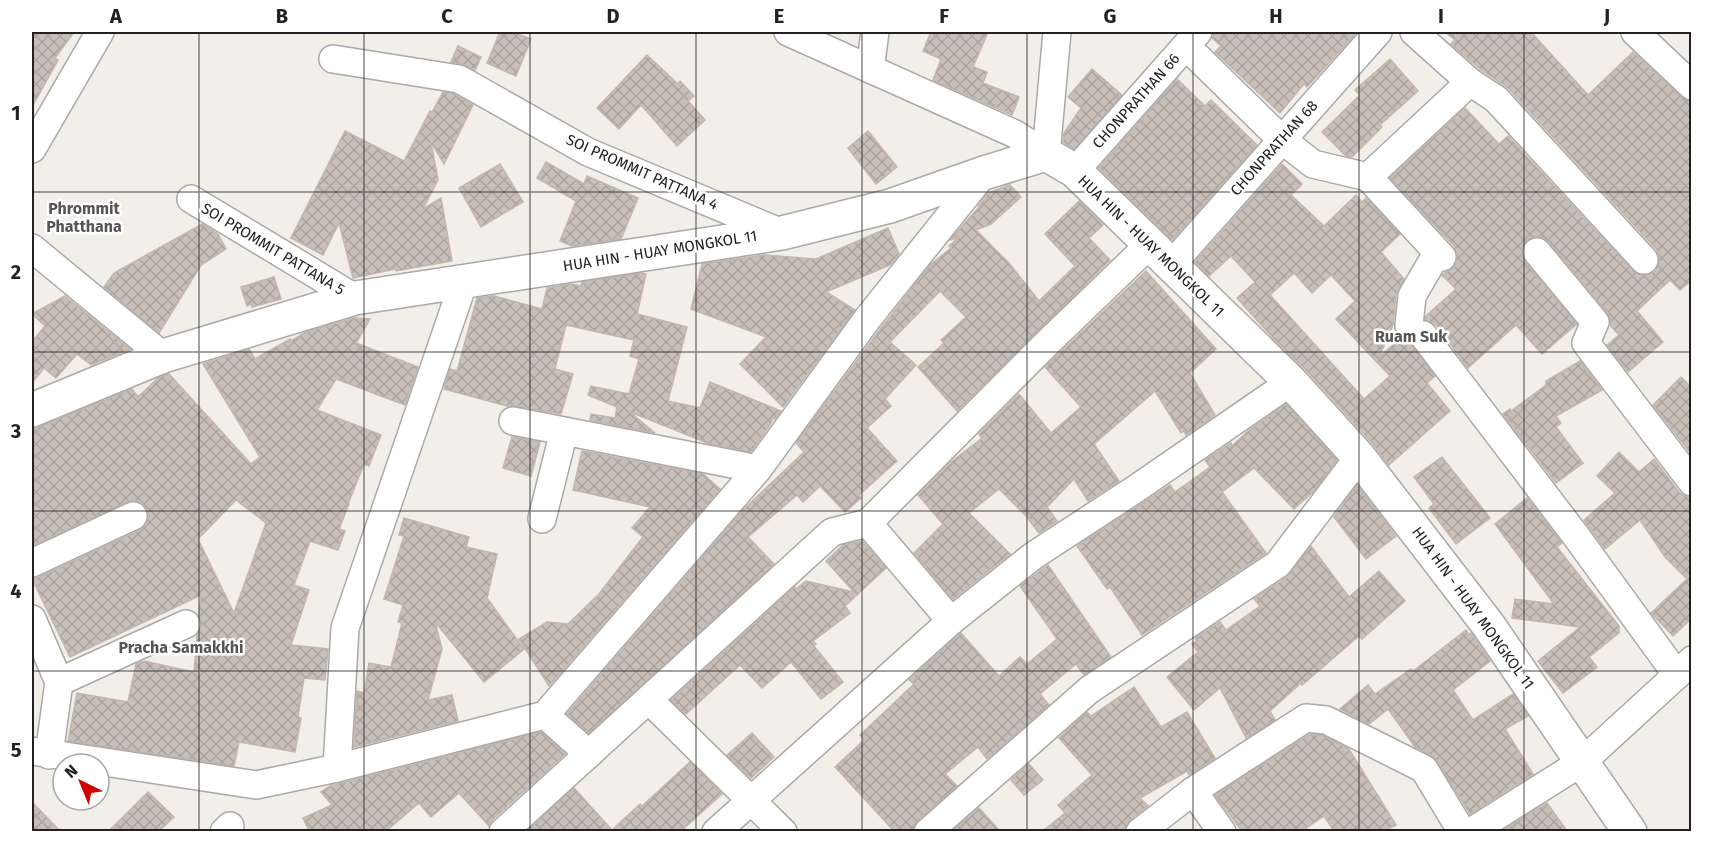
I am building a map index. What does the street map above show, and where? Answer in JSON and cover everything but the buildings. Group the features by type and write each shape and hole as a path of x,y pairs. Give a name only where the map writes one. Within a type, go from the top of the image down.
{"street":[{"path":"32,148 100,32"},
{"path":"788,32 1015,134 1046,154 1057,32"},
{"path":"870,69 875,32"},
{"name":"CHONPRATHAN 68","path":"868,523 1043,346 1160,255 1281,139 1378,32"},
{"path":"1414,32 1470,82 1496,99 1644,260"},
{"path":"1635,32 1692,86"},
{"path":"1192,39 1281,139 1313,164 1368,177 1442,257 1433,260 1412,296 1416,330 1576,536 1684,668 1582,762 1471,831"},
{"name":"CHONPRATHAN 66","path":"1074,171 1192,39"},
{"name":"SOI PROMMIT PATTANA 4","path":"333,59 459,79 588,152 782,233"},
{"path":"1368,177 1470,82"},
{"name":"HUA HIN - HUAY MONGKOL 11","path":"32,410 163,356 355,298 782,233 890,206 1046,154 1074,171 1291,382 1359,457 1489,626 1630,831"},
{"path":"32,618 59,682 40,753 256,785 337,768 545,715 758,469 868,318 984,173"},
{"name":"SOI PROMMIT PATTANA 5","path":"191,199 355,298"},
{"path":"32,248 163,356"},
{"path":"1537,252 1595,321 1586,343 1692,482"},
{"path":"337,768 345,628 464,281"},
{"path":"716,831 951,621 1032,556 1134,490 1291,382"},
{"path":"513,421 758,469"},
{"path":"542,519 564,431"},
{"path":"928,831 1089,690 1278,564 1359,457"},
{"path":"32,563 133,516"},
{"path":"503,831 832,532 868,523 951,621"},
{"path":"59,682 186,624"},
{"path":"648,700 783,831"},
{"path":"545,715 589,754"},
{"path":"1140,831 1193,791 1306,718 1326,720 1424,769 1462,831"},
{"path":"1193,791 1222,831"}],"district":[{"name":"Phrommit Phatthana","path":"84,217"},
{"name":"Ruam Suk","path":"1411,336"},
{"name":"Pracha Samakkhi","path":"181,647"}]}
